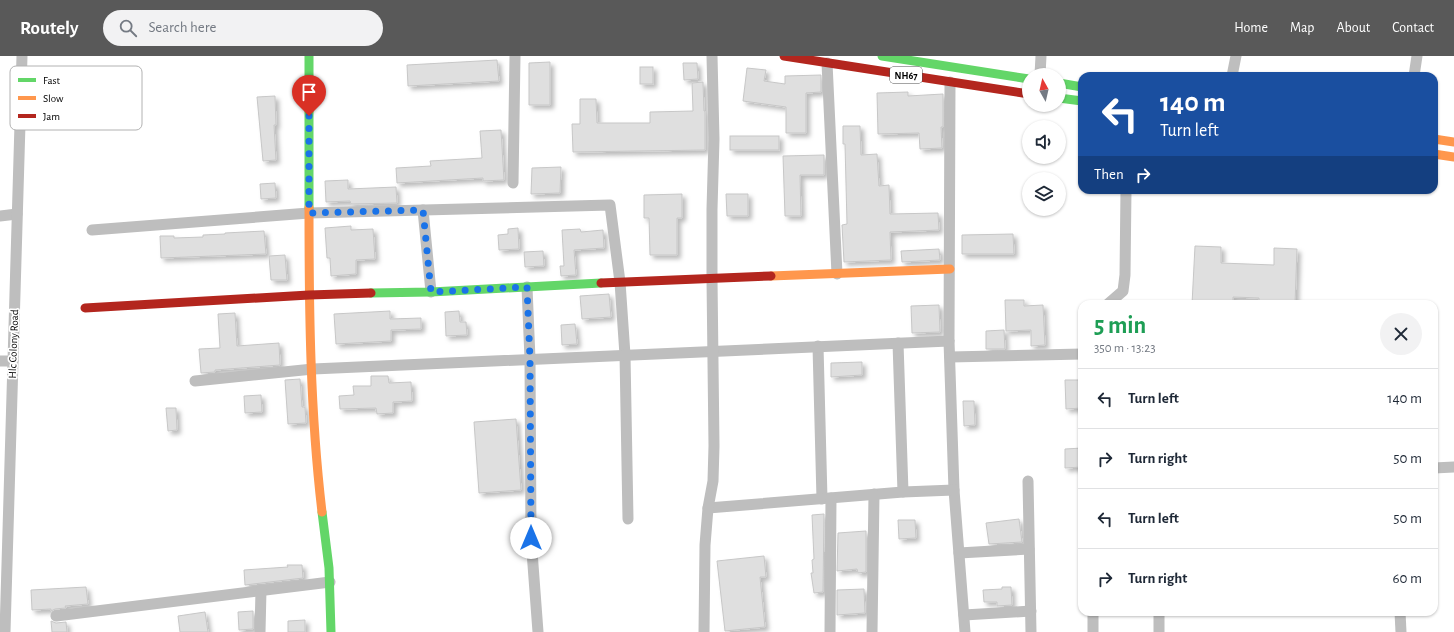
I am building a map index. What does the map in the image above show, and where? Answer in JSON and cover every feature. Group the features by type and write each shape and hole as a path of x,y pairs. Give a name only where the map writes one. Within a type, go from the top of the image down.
{"main road":[{"path":"309,56 309,295 319,485 330,582 331,632"},
{"name":"NH67","path":"784,56 1022,93"},
{"name":"NH67","path":"882,56 919,59 1022,78"},
{"path":"1066,84 1078,86"},
{"path":"1066,99 1078,100"},
{"path":"1438,140 1454,142"},
{"path":"1438,155 1454,157"},
{"path":"85,308 309,295 431,292 620,282 950,269"}],"street":[{"name":"Hlc Colony Road","path":"22,56 22,66"},
{"path":"513,184 515,56"},
{"path":"704,632 705,544 708,508 713,481 714,460 712,209 714,139 712,56"},
{"path":"1040,68 1041,56"},
{"path":"1233,72 1236,56"},
{"path":"1415,72 1417,56"},
{"path":"827,63 836,274"},
{"path":"950,82 949,341 954,490 965,632"},
{"name":"Hlc Colony Road","path":"5,632 20,130"},
{"path":"1113,300 1123,291 1125,275 1126,194"},
{"path":"92,230 309,213 610,205 620,282 625,355 628,518"},
{"path":"423,210 431,292"},
{"path":"0,216 17,214"},
{"path":"527,287 530,359 531,538 538,632"},
{"path":"195,381 313,369 949,341"},
{"path":"898,343 902,492"},
{"path":"818,346 827,498 830,632"},
{"path":"950,357 1078,354"},
{"path":"0,361 13,361"},
{"path":"1438,468 1454,467"},
{"path":"1028,482 1031,632"},
{"path":"708,508 874,494 954,490"},
{"path":"872,632 874,494"},
{"path":"959,553 1030,549"},
{"path":"56,616 330,582"},
{"path":"260,632 261,590"},
{"path":"964,615 1031,611"},
{"path":"1092,616 1092,632"},
{"path":"1159,616 1160,632"},
{"path":"1400,616 1401,632"}],"building":[{"path":"497,60 499,81 408,86 407,65"},
{"path":"550,62 550,105 529,105 529,63"},
{"path":"683,63 697,63 698,79 684,80"},
{"path":"640,67 653,67 653,84 640,84"},
{"path":"747,68 766,70 764,81 785,84 785,76 821,75 821,92 806,93 806,133 786,133 786,107 743,101"},
{"path":"703,82 705,150 573,152 572,124 580,124 580,99 596,99 597,123 650,123 650,112 693,111 692,83"},
{"path":"908,92 908,96 943,94 943,127 941,127 942,148 920,149 919,133 878,134 877,93"},
{"path":"275,96 276,125 274,125 276,160 263,161 257,97"},
{"path":"843,126 860,126 861,155 877,154 879,186 889,185 890,214 938,213 939,230 890,232 891,260 844,262 842,225 847,224 845,144 843,144"},
{"path":"501,130 504,180 483,181 483,178 397,183 396,168 431,166 430,161 482,158 480,131"},
{"path":"730,136 779,136 779,150 730,150"},
{"path":"824,155 824,175 800,175 801,216 785,216 783,156"},
{"path":"561,167 560,193 531,194 532,168"},
{"path":"348,180 348,189 396,187 397,203 351,204 350,201 326,202 325,181"},
{"path":"275,183 276,198 261,199 260,184"},
{"path":"682,194 682,218 677,218 677,255 650,255 649,218 644,218 644,195"},
{"path":"726,194 748,194 748,216 727,216"},
{"path":"351,226 351,230 373,229 375,259 356,260 356,274 331,276 330,258 327,258 325,228"},
{"path":"518,228 519,249 499,250 498,235 508,234 508,229"},
{"path":"580,229 581,232 603,230 604,248 574,250 576,275 561,276 560,266 564,266 562,230"},
{"path":"264,231 266,254 161,258 160,236 174,236 174,238 203,237 203,235"},
{"path":"1013,234 1014,254 962,254 962,235"},
{"path":"1195,246 1221,247 1221,263 1274,265 1274,248 1297,249 1295,300 1259,300 1259,298 1233,297 1233,300 1192,300"},
{"path":"939,249 940,260 902,262 901,251"},
{"path":"543,251 544,266 525,267 524,252"},
{"path":"285,255 287,280 271,280 269,256"},
{"path":"609,294 611,317 582,319 580,296"},
{"path":"1005,300 1024,300 1024,306 1043,305 1045,345 1031,346 1031,330 1006,331"},
{"path":"939,305 940,332 912,333 911,306"},
{"path":"390,311 390,319 421,318 421,329 391,330 391,341 336,344 334,314"},
{"path":"459,311 460,322 466,322 467,335 446,336 445,312"},
{"path":"235,313 237,346 279,343 280,365 215,370 215,372 201,373 199,349 220,348 218,314"},
{"path":"575,324 577,344 562,345 561,325"},
{"path":"1004,330 1005,349 986,349 986,331"},
{"path":"862,362 862,375 831,377 831,363"},
{"path":"371,376 388,376 389,383 411,382 412,401 393,402 393,413 377,414 376,408 340,409 339,396 354,395 353,386 371,386"},
{"path":"300,379 302,407 305,407 306,423 288,424 285,380"},
{"path":"1065,380 1078,380 1078,408 1066,409"},
{"path":"261,395 262,412 245,413 244,396"},
{"path":"963,401 974,401 975,425 964,426"},
{"path":"166,408 176,408 177,430 168,431"},
{"path":"516,419 521,490 479,493 474,422"},
{"path":"1078,448 1078,467 1065,468 1065,449"},
{"path":"824,514 823,592 814,593 811,573 813,573 812,560 814,559 812,515"},
{"path":"1019,519 1022,542 989,544 986,523"},
{"path":"898,520 915,520 916,538 899,539"},
{"path":"866,531 866,572 858,573 857,569 837,571 838,533"},
{"path":"764,556 766,577 760,577 765,627 725,631 717,561"},
{"path":"287,565 302,565 303,578 245,585 244,570 288,567"},
{"path":"86,587 88,604 65,606 66,608 51,611 51,609 32,610 31,590"},
{"path":"1002,587 1011,587 1012,605 997,606 997,602 984,602 983,590 1002,589"},
{"path":"864,589 865,613 837,615 837,590"},
{"path":"253,611 253,629 239,630 238,612"},
{"path":"205,612 208,632 180,632 178,616"},
{"path":"305,620 305,632 288,632 288,621"},
{"path":"51,621 56,623 66,622 67,632 52,632"}],"traffic: fast":[{"path":"309,56 309,208"},
{"path":"882,56 1022,78"},
{"path":"1066,84 1078,86"},
{"path":"1066,99 1078,100"},
{"path":"371,293 431,292 601,283"},
{"path":"322,512 329,568 331,632"}],"traffic: slow":[{"path":"1438,140 1454,142"},
{"path":"1438,155 1454,157"},
{"path":"309,208 310,322 313,398 322,512"},
{"path":"771,276 950,269"}],"traffic: jam":[{"path":"784,56 1022,93"},
{"path":"601,283 771,276"},
{"path":"85,308 309,295 371,293"}],"route":[{"path":"309,116 309,213 423,210 431,292 527,287 530,359 531,538"}]}
